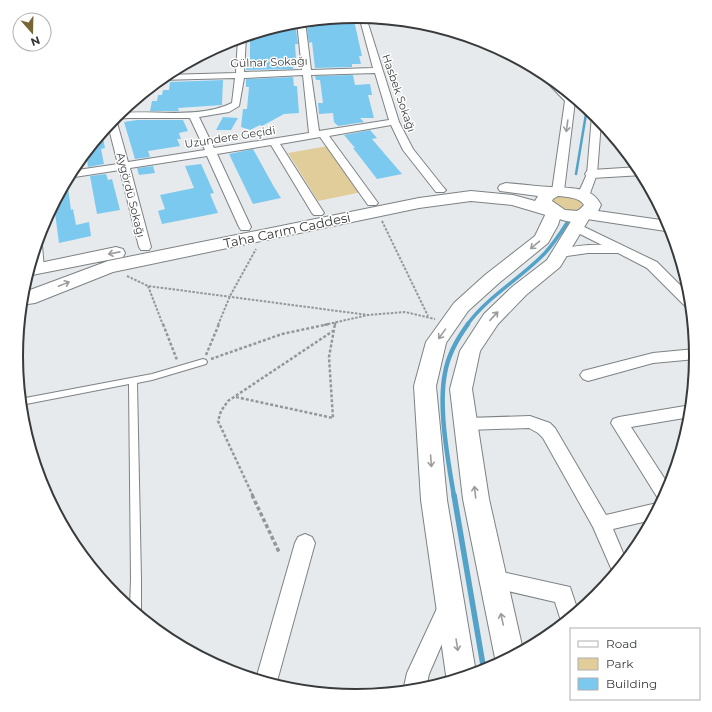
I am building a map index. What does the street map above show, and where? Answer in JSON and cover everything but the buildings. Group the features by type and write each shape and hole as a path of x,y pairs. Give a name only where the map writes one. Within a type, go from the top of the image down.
{"main road":[{"name":"Taha Carım Caddesi","path":"30,285 108,267 264,235 440,190 472,186 554,201"},
{"path":"554,201 570,192 583,210 662,226"},
{"name":"Taha Carım Caddesi","path":"30,285 145,247 318,213 471,196 513,200 554,201"},
{"path":"554,201 569,216 583,210 636,210 657,213"},
{"path":"460,672 434,500 425,386 436,342 461,307 492,278 542,239 550,225 554,201"},
{"path":"509,652 476,499 461,389 470,351 491,319 519,291 554,263 583,210"}],"street":[{"name":"Hasbek Sokağı","path":"364,23 394,122 408,150 440,190"},
{"path":"303,27 307,72 319,134 375,207"},
{"path":"128,114 193,114 222,110 236,104 240,75 242,44"},
{"name":"Gülnar Sokağı","path":"173,78 378,70"},
{"path":"554,201 570,101"},
{"path":"193,114 245,227"},
{"name":"Uzundere Geçidi","path":"77,174 394,122"},
{"path":"596,126 592,174 583,210 628,252 652,265 684,297"},
{"name":"Aygördü Sokağı","path":"114,128 145,247"},
{"path":"274,142 318,213"},
{"path":"592,174 633,171"},
{"path":"560,253 588,248 604,248 628,252"},
{"path":"588,376 653,358 689,355"},
{"path":"661,489 619,423 684,412"},
{"path":"466,424 530,422 544,428 549,433 601,524 617,562"},
{"path":"601,524 650,513"},
{"path":"267,677 306,543"},
{"path":"493,579 563,594 568,612"},
{"path":"415,684 418,673 450,602"}],"lane":[{"path":"26,401 152,377 203,362"},
{"path":"133,381 135,605"}],"path":[{"path":"203,362 232,353 282,334 336,321 368,315 405,312 428,316 375,207"},
{"path":"203,362 230,296 264,235"},
{"path":"181,368 148,286 368,315"},
{"path":"235,397 333,418 329,379 333,331 336,321"},
{"path":"279,552 218,421 221,411 228,401 333,331"}],"green space":[{"path":"328,146 362,192 318,201 288,153"},
{"path":"559,196 575,198 582,205 574,211 563,209 553,202 553,200"}],"waterway":[{"path":"576,174 586,116"},
{"path":"467,325 494,296 545,253 567,223"},
{"path":"454,496 443,418 443,387 446,366 457,341 468,324"},
{"path":"454,495 483,664"}]}
